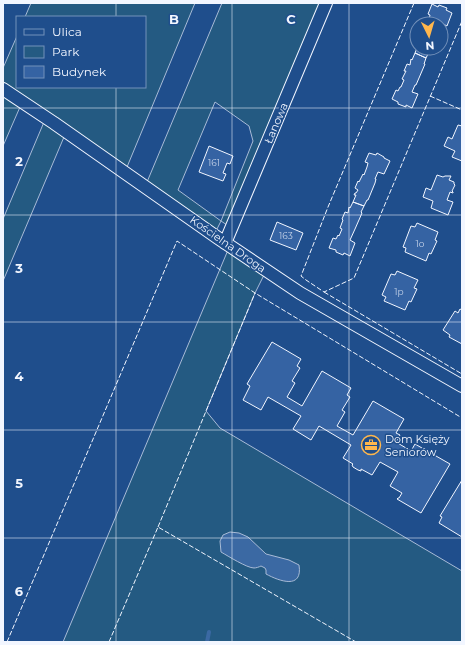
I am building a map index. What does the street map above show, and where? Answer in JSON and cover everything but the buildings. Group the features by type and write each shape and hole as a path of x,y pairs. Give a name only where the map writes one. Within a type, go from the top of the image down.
{"street":[{"name":"Łanowa","path":"225,243 326,3"},
{"name":"Kościelna Droga","path":"3,88 225,243 300,293 462,386"}],"green space":[{"path":"31,3 195,3 127,167 3,82 3,68 16,38 16,88 146,88 146,16 25,16"},
{"path":"222,3 321,3 227,225 221,221 216,231 147,182","holes":["215,102 249,126 253,141 221,221 178,190"]},
{"path":"3,95 20,107 3,146"},
{"path":"44,122 64,137 3,281 3,219"},
{"path":"228,250 264,275 255,293 206,411 220,428 462,571 462,642 63,642"}],"shaded area":[{"path":"230,532 239,533 248,537 266,554 289,560 299,565 299,573 297,578 294,581 289,582 277,579 266,574 265,568 261,566 255,568 247,566 221,552 220,541 223,535"}],"waterway":[{"path":"207,642 209,632"}],"fence":[{"path":"414,3 328,207 301,276 324,292 354,278 462,21"},
{"path":"430,96 462,110"},
{"path":"7,642 177,241 255,293 462,418"},
{"path":"324,292 462,374"},
{"path":"158,527 255,293"},
{"path":"109,642 158,527 356,642"}],"place":[{"name":"Dom Księży Seniorów","path":"371,445"}]}
